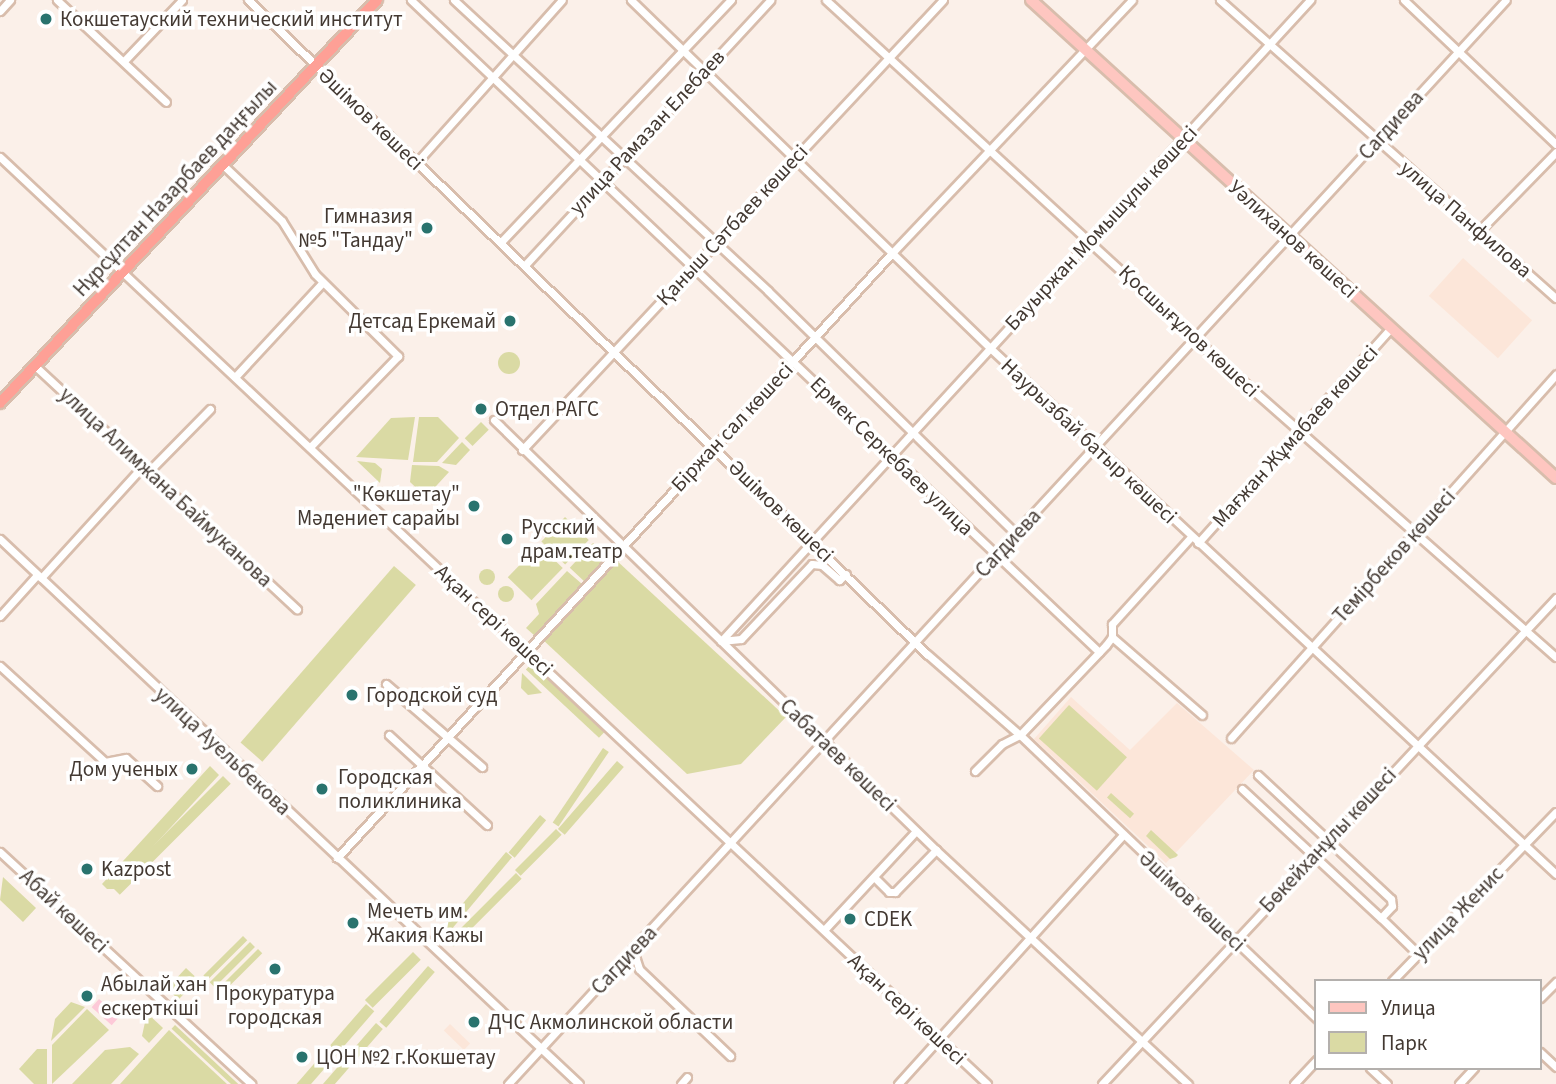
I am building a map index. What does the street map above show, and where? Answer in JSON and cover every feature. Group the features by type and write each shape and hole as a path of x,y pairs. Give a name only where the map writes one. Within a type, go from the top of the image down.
{"highway":[{"name":"Нұрсұлтан Назарбаев даңғылы","path":"0,403 377,0"}],"main road":[{"name":"Уәлиханов көшесі","path":"1031,0 1556,478"}],"street":[{"path":"0,11 10,0"},
{"path":"57,0 166,102"},
{"path":"124,61 182,0"},
{"name":"Әшімов көшесі","path":"248,0 615,349 916,643 1020,735 1314,1016"},
{"name":"Ермек Серкебаев улица","path":"411,0 582,159 692,267 1099,652"},
{"name":"Ермек Серкебаев улица","path":"454,0 814,338 1016,534"},
{"path":"417,162 562,0"},
{"name":"Наурызбай батыр көшесі","path":"631,0 793,160 989,347 1416,747 1556,874"},
{"name":"улица Рамазан Елебаев","path":"501,242 731,0"},
{"name":"улица Рамазан Елебаев","path":"526,265 602,178 770,0"},
{"name":"Қосшығұлов көшесі","path":"826,0 1091,239 1195,339 1556,657"},
{"name":"Қаныш Сәтбаев көшесі","path":"522,450 943,0"},
{"name":"Біржан сал көшесі","path":"337,858 891,254 1132,0"},
{"name":"улица Панфилова","path":"1220,0 1556,298"},
{"name":"Бауыржан Момышұлы көшесі","path":"721,641 989,347 1185,140 1310,0"},
{"path":"1404,0 1556,144"},
{"name":"Сагдиева","path":"508,1084 733,843 1506,0"},
{"path":"1479,231 1556,152"},
{"name":"Ақан сері көшесі","path":"0,157 987,1084"},
{"path":"223,165 282,221 323,282 398,356 310,447"},
{"path":"235,377 323,282"},
{"name":"Мағжан Жұмабаев көшесі","path":"1198,543 1391,328"},
{"name":"улица Алимжана Баймуканова","path":"34,366 298,609"},
{"name":"Темірбеков көшесі","path":"1231,738 1556,374"},
{"path":"0,616 146,469 210,409"},
{"name":"Сабатаев көшесі","path":"494,420 916,831 1188,1084"},
{"name":"Мағжан Жұмабаев көшесі","path":"975,771 1002,744 1020,735 1112,638 1112,624 1191,537"},
{"name":"улица Ауельбекова","path":"0,540 579,1084"},
{"path":"721,641 741,639 812,564 822,565 838,580 846,573"},
{"name":"Бөкейханұлы көшесі","path":"1102,1084 1556,597"},
{"path":"1112,638 1202,715"},
{"path":"0,666 105,762 126,758 157,786"},
{"path":"386,684 446,739 482,767"},
{"path":"389,734 487,825"},
{"path":"1258,775 1330,839 1393,901 1381,919"},
{"path":"1242,789 1418,954"},
{"name":"улица Женис","path":"1394,979 1556,812"},
{"path":"824,930 916,831"},
{"path":"898,1084 1123,835"},
{"path":"874,877 889,892 895,892 936,850"},
{"name":"Абай көшесі","path":"0,852 251,1084"},
{"path":"633,950 639,969 730,1056"},
{"path":"1542,996 1556,982"},
{"path":"1542,1054 1556,1067"},
{"path":"1294,1084 1314,1062"},
{"path":"1372,1070 1387,1084"},
{"path":"1459,1084 1472,1070"},
{"path":"681,1084 687,1077"}],"shaded area":[{"path":"1463,258 1532,320 1498,358 1429,296"},
{"path":"1071,697 1130,750 1177,703 1254,770 1166,863 1034,739"},
{"path":"99,999 119,1017 112,1025 92,1007"},
{"path":"450,1024 470,1043 464,1050 444,1030"}],"green space":[{"path":"509,352 517,355 520,363 517,371 509,374 501,371 498,363 501,355"},
{"path":"415,417 408,460 356,457 391,418"},
{"path":"419,417 438,417 459,438 437,462 413,462"},
{"path":"481,422 489,430 473,446 465,438"},
{"path":"462,442 470,450 456,465 442,463"},
{"path":"357,461 375,463 382,469 380,483"},
{"path":"412,465 439,466 449,472 426,497 410,482"},
{"path":"565,517 589,540 565,564 541,541"},
{"path":"593,543 608,557 585,582 570,568"},
{"path":"539,545 563,568 531,600 508,577"},
{"path":"616,560 786,717 741,764 687,774 542,639"},
{"path":"394,566 416,585 262,762 240,743"},
{"path":"484,569 490,569 495,577 493,583 484,585 479,580 479,574"},
{"path":"567,571 582,584 535,636 526,628 539,614 536,604"},
{"path":"506,586 512,588 512,600 506,602 500,600 498,594 500,588"},
{"path":"532,663 605,731 599,738 526,670"},
{"path":"522,673 542,693 528,695 521,688"},
{"path":"1069,705 1127,757 1097,791 1039,738"},
{"path":"603,748 609,752 558,827 553,823"},
{"path":"617,761 624,767 565,835 558,829"},
{"path":"210,766 219,775 114,889 107,889 102,884"},
{"path":"223,776 231,784 120,895 112,887"},
{"path":"1111,793 1134,814 1130,818 1107,797"},
{"path":"540,815 546,820 515,858 509,853"},
{"path":"556,829 562,835 521,876 515,870"},
{"path":"1151,830 1178,855 1176,857 1170,859 1146,836"},
{"path":"506,852 512,857 446,936 440,931"},
{"path":"516,873 522,879 454,947 448,941"},
{"path":"3,877 36,908 23,922 0,900"},
{"path":"243,936 247,940 208,980 203,976"},
{"path":"250,942 255,947 215,987 210,982"},
{"path":"258,949 262,953 222,994 218,989"},
{"path":"413,952 421,960 373,1008 365,1000"},
{"path":"428,966 435,972 386,1028 379,1022"},
{"path":"186,968 198,979 179,999 167,988"},
{"path":"71,1002 85,1007 51,1041 55,1019"},
{"path":"366,1004 374,1011 311,1084 296,1084"},
{"path":"87,1009 109,1030 52,1084 52,1045"},
{"path":"147,1013 163,1028 149,1043 142,1036"},
{"path":"376,1023 383,1029 335,1084 323,1084"},
{"path":"175,1025 238,1084 231,1084 172,1029"},
{"path":"169,1030 227,1084 120,1084"},
{"path":"130,1047 139,1054 111,1084 72,1084 105,1050"},
{"path":"37,1049 47,1049 47,1084 34,1084 19,1069"}],"place":[{"name":"Кокшетауский технический институт","path":"46,19"},
{"name":"Гимназия №5 \"Тандау\"","path":"427,228"},
{"name":"Детсад Еркемай","path":"510,321"},
{"name":"Отдел РАГС","path":"481,409"},
{"name":"\"Көкшетау\" Мәдениет сарайы","path":"474,506"},
{"name":"Русский драм.театр","path":"507,539"},
{"name":"Городской суд","path":"352,695"},
{"name":"Дом ученых","path":"192,769"},
{"name":"Городская поликлиника","path":"322,789"},
{"name":"Kazpost","path":"87,869"},
{"name":"CDEK","path":"850,919"},
{"name":"Мечеть им. Жакия Кажы","path":"353,923"},
{"name":"Прокуратура городская","path":"275,969"},
{"name":"Абылай хан ескерткіші","path":"87,996"},
{"name":"ДЧС Акмолинской области","path":"474,1022"},
{"name":"ЦОН №2 г.Кокшетау","path":"302,1057"}]}
